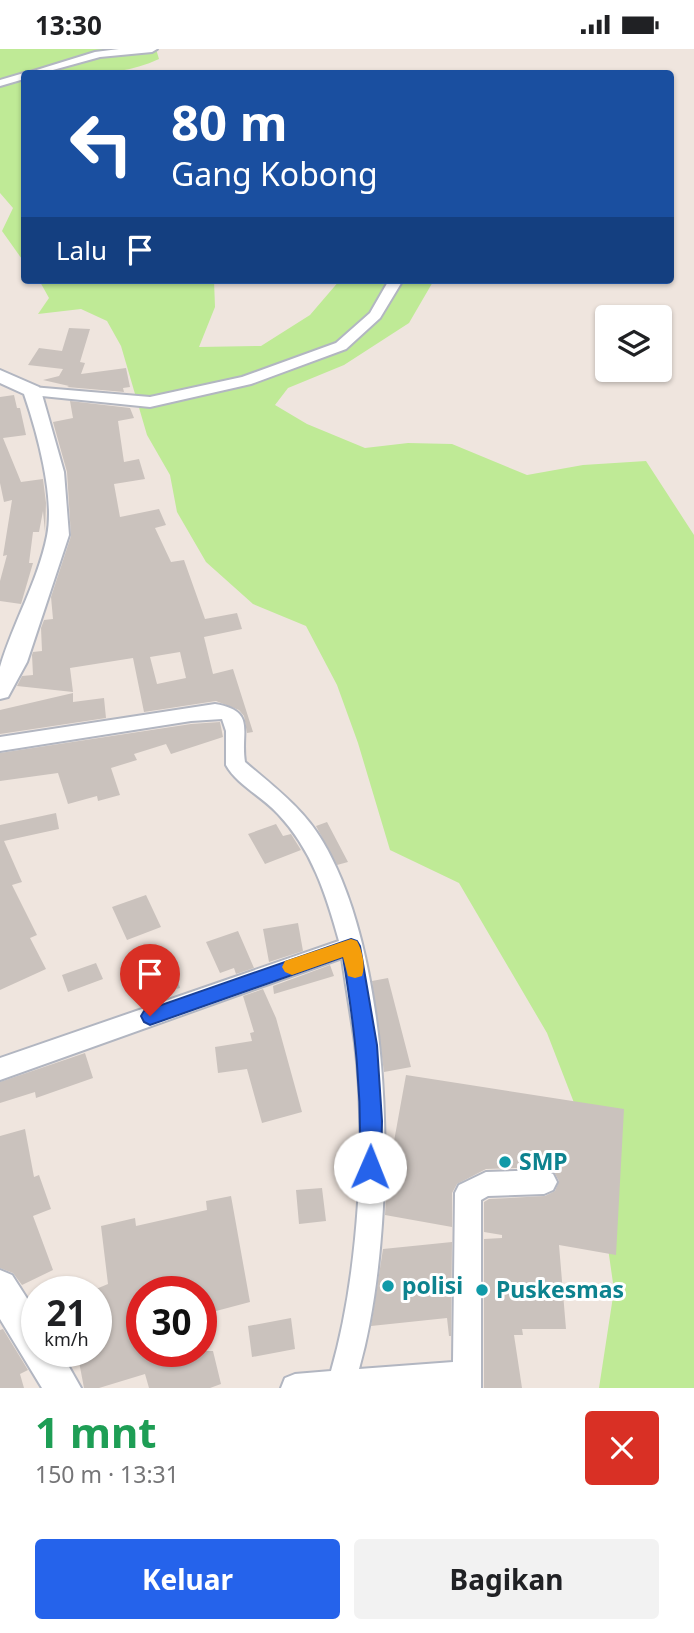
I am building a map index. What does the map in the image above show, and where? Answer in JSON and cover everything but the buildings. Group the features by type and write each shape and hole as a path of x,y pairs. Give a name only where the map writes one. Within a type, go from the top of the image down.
{"street":[{"path":"43,70 99,54 152,49"},
{"path":"0,83 21,77"},
{"path":"0,376 32,391 150,402 246,381 341,346 375,315 394,284"},
{"path":"0,691 15,662 58,535 54,472 32,391"},
{"path":"0,744 191,714 215,711 228,713 235,726 233,759 236,765 285,809 314,845 336,892 351,946 368,1045 372,1121 369,1213 357,1328 341,1384"},
{"path":"0,1069 351,946"},
{"path":"295,1388 341,1384 466,1381 468,1193 486,1184 544,1182"},
{"path":"0,1287 21,1321"},
{"path":"50,1367 63,1388"}],"green space":[{"path":"0,49 156,49 159,59 127,70 21,70 21,258 2,231 13,208 0,193"},
{"path":"41,284 214,284 215,307 199,347 261,346 310,315 337,284 432,284 409,323 344,365 288,388 275,405 307,424 365,448 408,443 452,444 527,475 583,465 646,461 694,535 694,1388 599,1388 614,1290 595,1157 547,1033 459,883 390,850 358,743 337,685 306,626 253,604 206,562 177,512 170,475 147,435 121,346 107,321 81,309 38,314 49,298"}],"slow traffic":[{"path":"292,967 351,946 355,970"}],"place":[{"name":"SMP","path":"505,1162"},
{"name":"polisi","path":"388,1286"},
{"name":"Puskesmas","path":"482,1290"}],"route":[{"path":"150,1016 351,946 368,1045 372,1121 370,1167"}]}
